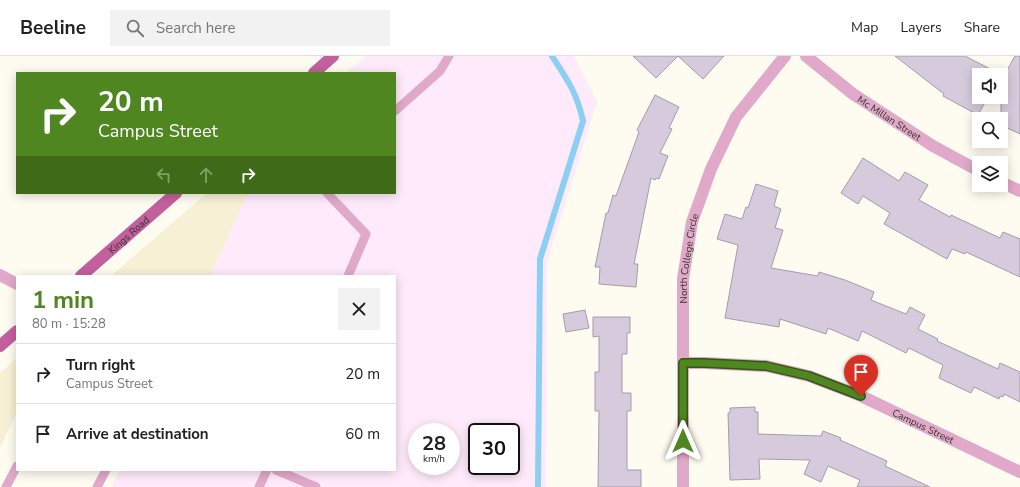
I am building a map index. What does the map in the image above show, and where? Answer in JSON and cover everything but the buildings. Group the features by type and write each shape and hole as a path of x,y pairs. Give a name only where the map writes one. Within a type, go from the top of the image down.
{"main road":[{"path":"315,72 333,56"},
{"name":"Kings Road","path":"82,275 175,194"},
{"path":"0,346 16,332"}],"street":[{"name":"North College Circle","path":"683,487 684,280 692,222 711,169 736,117 785,56"},
{"name":"Mc Millan Street","path":"806,56 853,94 932,146 972,167"},
{"path":"1008,185 1020,191"},
{"path":"0,275 16,283"},
{"name":"Campus Street","path":"683,363 766,366 809,376 861,396 1020,472"}],"lane":[{"path":"396,110 440,71 449,56"},
{"path":"328,194 366,234 348,275"},
{"path":"6,487 16,468"},
{"path":"97,487 105,471"},
{"path":"259,487 267,471"},
{"path":"278,471 316,487"}],"shaded area":[{"path":"366,56 574,56 597,102 547,262 546,487 112,487 120,471 396,471 396,275 210,275 248,194 396,194 396,72 347,72"},
{"path":"206,194 248,194 210,275 112,275"},
{"path":"16,359 16,414 0,448 0,373"}],"waterway":[{"path":"538,487 540,259 583,121 575,94 552,56"}],"route":[{"path":"683,441 683,363 766,366 809,376 861,396"}]}
